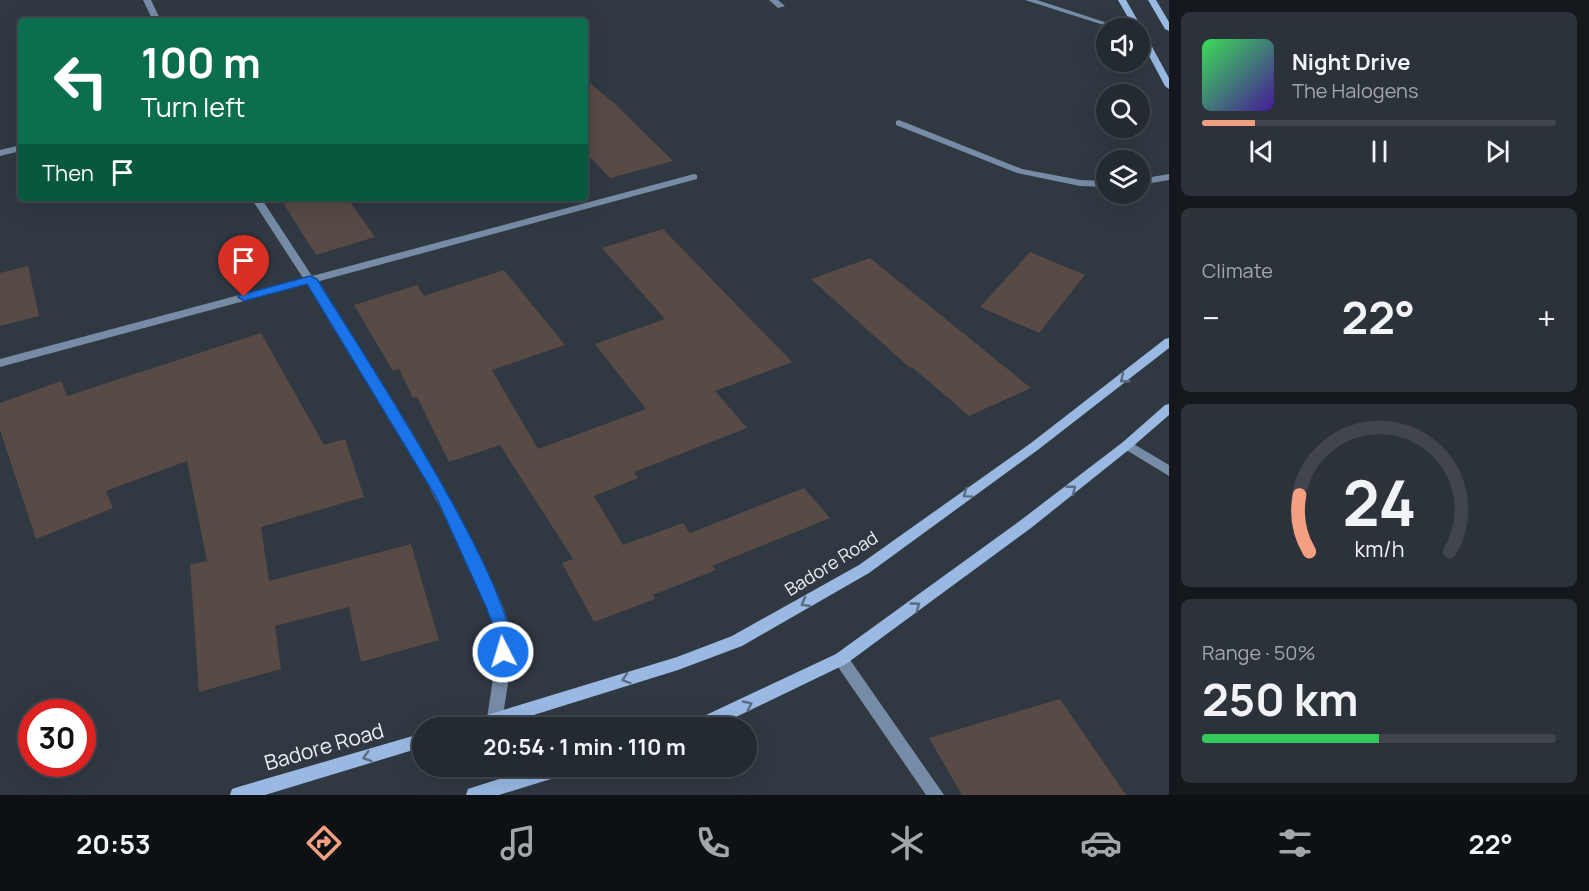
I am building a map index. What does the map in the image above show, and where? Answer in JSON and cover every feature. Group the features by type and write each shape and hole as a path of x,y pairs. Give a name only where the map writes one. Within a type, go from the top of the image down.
{"main road":[{"path":"1122,0 1132,18"},
{"path":"1152,0 1168,26"},
{"path":"1150,51 1169,86"},
{"name":"Badore Road","path":"502,717 678,663 737,641 864,569 1044,440 1169,342"},
{"path":"720,717 841,659 1026,525 1127,445 1169,408"},
{"name":"Badore Road","path":"238,795 412,743"},
{"path":"474,795 532,777"}],"street":[{"path":"147,0 156,18"},
{"path":"773,0 781,6"},
{"path":"1029,0 1096,21"},
{"path":"899,123 1020,171 1080,183 1096,184"},
{"path":"0,153 18,149"},
{"path":"0,363 694,177"},
{"path":"1150,180 1169,177"},
{"path":"258,201 310,279 442,495 495,607 502,628 503,652 495,717"},
{"path":"1127,445 1169,471"},
{"path":"841,659 936,795"}],"building":[{"path":"588,82 616,105 673,161 610,178 588,155"},
{"path":"282,201 349,201 375,237 316,255"},
{"path":"663,229 792,362 715,391 747,428 634,472 638,478 594,496 623,545 683,523 690,533 804,488 830,518 712,566 716,570 653,595 655,599 594,622 562,563 573,559 500,445 449,462 417,397 413,398 399,369 393,371 354,305 417,285 424,296 504,270 565,345 492,370 538,449 646,409 595,344 665,319 602,248"},
{"path":"1030,252 1085,275 1039,333 980,307"},
{"path":"870,258 1031,388 969,416 912,367 910,368 811,279"},
{"path":"28,266 39,316 0,326 0,273"},
{"path":"261,333 324,445 345,439 364,497 261,527 269,581 411,544 439,640 361,662 349,607 275,626 281,669 199,692 190,565 207,561 187,461 106,491 113,508 36,539 0,430 0,403 61,381 67,396"},
{"path":"1060,699 1126,795 962,795 929,738"}],"route":[{"path":"244,297 310,279 442,495 495,607 502,628 503,652"}]}
